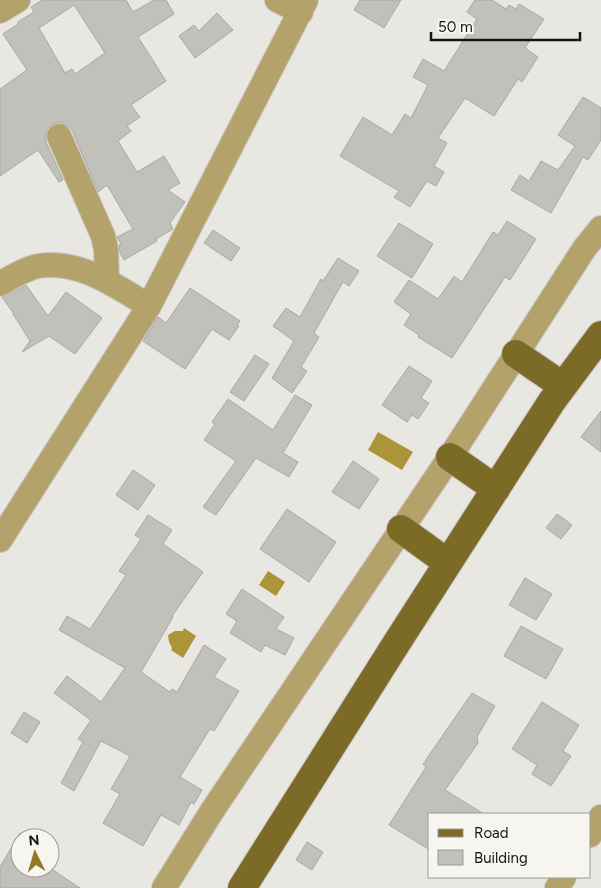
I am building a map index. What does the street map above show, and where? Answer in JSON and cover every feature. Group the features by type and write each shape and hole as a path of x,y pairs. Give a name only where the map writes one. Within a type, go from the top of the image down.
{"main road":[{"path":"242,888 496,489 564,386 601,335"},
{"path":"516,354 564,386"},
{"path":"450,457 496,489"},
{"path":"401,529 448,564"}],"street":[{"path":"0,12 18,0"},
{"path":"0,540 148,306 303,6 277,0"},
{"path":"59,136 103,236 106,249 107,281"},
{"path":"164,888 212,811 450,457 584,249 601,228"},
{"path":"0,284 37,266 64,266 98,276 148,306"},
{"path":"591,833 601,817"}],"shaded area":[{"path":"378,432 413,452 402,470 368,450"},
{"path":"268,571 285,582 276,596 259,585"},
{"path":"184,628 196,636 183,658 171,650 168,635 175,631 183,631"}],"building":[{"path":"42,0 126,0 133,12 154,0 166,0 174,14 138,37 166,81 131,105 140,117 127,126 131,131 118,141 137,172 164,156 180,183 168,190 185,202 170,223 173,229 156,239 157,241 124,260 120,253 119,245 121,244 117,237 133,229 107,185 98,192 72,130 67,125 60,122 53,124 48,128 45,135 46,142 63,180 59,182 38,150 0,176 0,89 27,70 3,34 34,12 31,7","holes":["74,5 105,53 75,74 72,69 65,73 39,28"]},
{"path":"360,0 401,0 384,28 354,10"},
{"path":"475,0 492,0 506,9 509,5 516,9 519,4 544,19 525,48 538,57 522,82 518,79 494,116 465,98 438,138 447,143 434,166 444,172 436,186 427,181 410,207 394,197 399,191 340,156 363,117 392,135 405,114 411,118 428,85 413,77 423,59 444,71 477,19 467,12"},
{"path":"217,13 233,30 195,58 179,36 194,25 199,31"},
{"path":"583,97 601,108 601,140 588,160 583,157 551,213 511,190 520,175 529,181 541,161 558,170 575,146 558,135"},
{"path":"507,221 536,239 510,280 505,277 452,358 418,337 419,335 404,325 411,314 394,302 409,280 438,299 454,276 462,282 493,232 498,235"},
{"path":"399,223 433,244 412,278 377,256"},
{"path":"213,230 240,248 231,261 204,243"},
{"path":"338,258 359,271 349,286 343,282 314,333 319,337 301,367 307,371 292,393 272,378 294,341 273,326 286,308 300,317 321,279 323,281"},
{"path":"26,285 48,316 66,292 102,318 75,354 49,336 22,352 30,341 2,297"},
{"path":"190,288 240,321 237,325 239,326 229,340 212,329 185,369 143,341 158,317 166,323"},
{"path":"255,355 269,364 244,401 230,392"},
{"path":"409,366 432,381 421,398 429,403 418,419 412,415 407,422 382,405"},
{"path":"295,395 312,405 283,453 298,462 289,477 256,458 216,515 203,507 236,461 204,440 215,424 212,422 228,399 273,430"},
{"path":"601,411 601,452 581,437"},
{"path":"353,461 379,479 359,509 332,492"},
{"path":"133,470 155,485 138,510 116,495"},
{"path":"287,509 336,542 309,582 260,549"},
{"path":"557,514 572,525 561,539 546,528"},
{"path":"148,515 172,530 163,544 203,572 172,616 141,672 170,692 172,689 177,692 204,645 226,659 214,677 239,691 214,731 210,729 180,777 202,790 194,804 191,802 179,825 161,815 143,846 103,823 120,794 111,789 130,756 101,741 74,791 61,783 83,742 78,739 91,720 54,693 67,676 101,702 125,668 59,630 67,616 90,629 126,575 119,571 141,539 135,535"},
{"path":"525,578 552,594 536,620 509,605"},
{"path":"242,589 284,617 276,629 294,638 285,655 265,645 261,652 230,633 237,621 226,614"},
{"path":"521,626 563,649 546,679 504,656"},
{"path":"472,693 495,706 477,737 478,743 445,790 482,813 428,813 428,849 389,825 426,767 423,764"},
{"path":"542,702 579,725 563,751 571,756 551,786 532,774 537,765 512,749"},
{"path":"24,712 40,722 27,743 11,733"},
{"path":"307,842 323,852 312,870 296,860"},
{"path":"10,850 10,878 60,878 60,875 80,888 0,888 0,867"}]}
